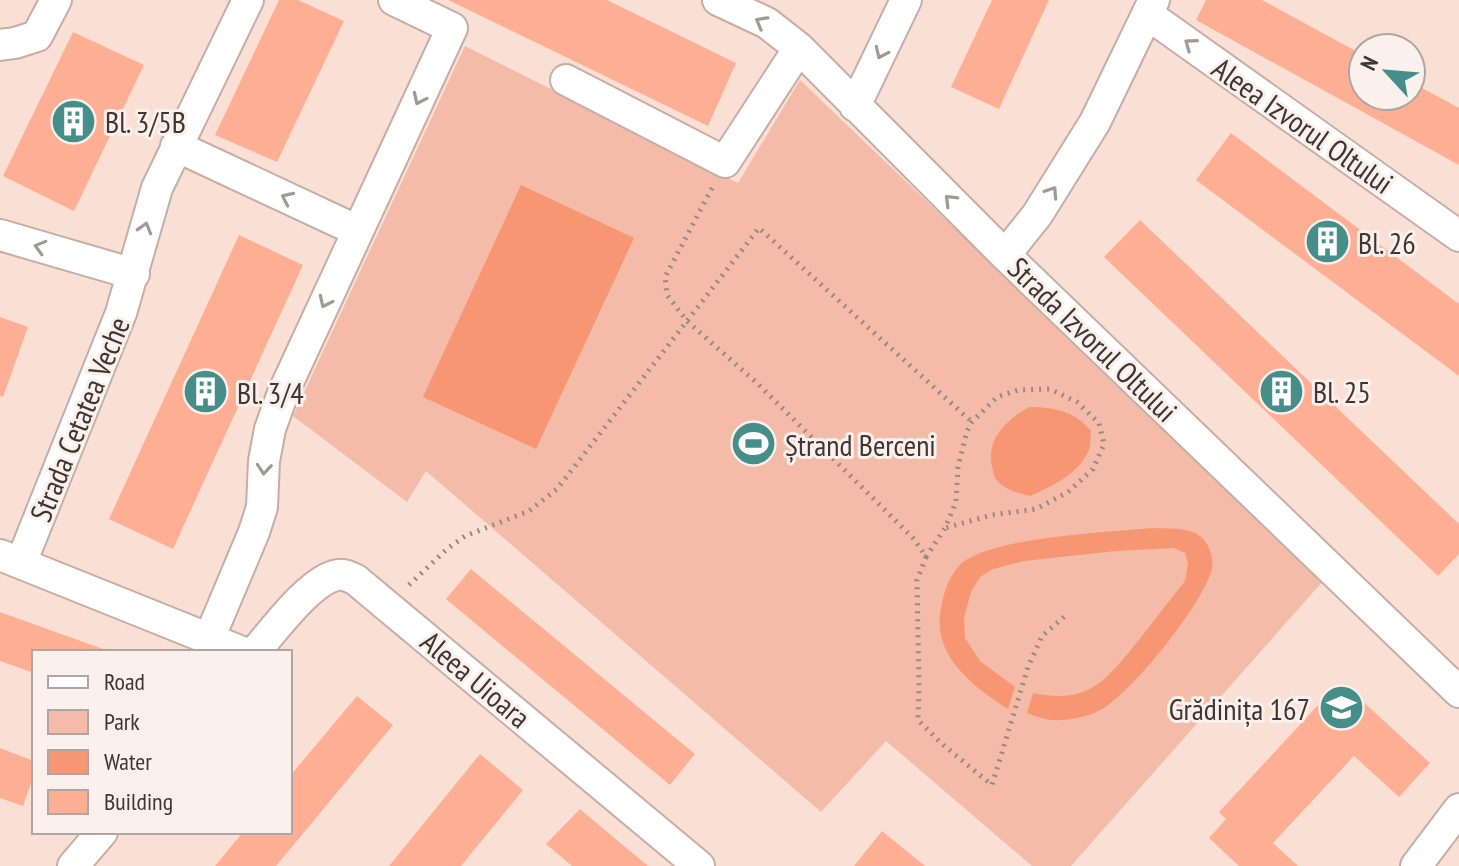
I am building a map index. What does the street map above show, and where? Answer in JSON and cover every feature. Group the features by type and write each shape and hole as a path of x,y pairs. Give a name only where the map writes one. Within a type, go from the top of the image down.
{"street":[{"path":"0,45 37,36 56,0"},
{"name":"Strada Cetatea Veche","path":"10,559 121,313 157,188 248,0"},
{"path":"209,639 262,507 264,461 270,429 283,393 452,28 394,0"},
{"name":"Strada Izvorul Oltului","path":"718,0 767,23 799,48 1005,255 1459,692"},
{"path":"855,106 906,0"},
{"name":"Aleea Izvorul Oltului","path":"1005,255 1037,215 1095,122 1150,7 1459,236"},
{"path":"566,80 725,162 799,48"},
{"path":"176,146 358,231"},
{"name":"Strada Cetatea Veche","path":"0,235 134,274"},
{"path":"10,559 237,650"},
{"name":"Aleea Uioara","path":"257,650 310,589 323,579 342,574 356,580 699,866"},
{"path":"1416,866 1459,809"},
{"path":"73,866 100,834"}],"path":[{"path":"725,162 665,277 667,295 687,321 758,384 914,539 926,557"},
{"path":"389,606 447,549 465,536 529,511 557,489 759,228 972,422"},
{"path":"945,528 992,515 1036,509 1068,492 1093,469 1104,444 1099,423 1077,402 1050,389 1018,390 997,397 967,431 958,467 956,502 917,580 918,720 992,785 1037,646 1042,636 1065,616"}],"green space":[{"name":"Ștrand Berceni","path":"465,46 738,183 800,80 1323,581 1071,866 1032,866 886,741 821,812 426,471 407,502 293,416"}],"water":[{"path":"521,185 634,238 536,449 423,397"},
{"path":"1029,407 1063,412 1078,419 1091,431 1089,450 1079,466 1064,478 1030,496 999,483 994,475 991,457 1000,431"},
{"path":"1152,528 1180,529 1199,536 1210,550 1212,569 1195,603 1166,644 1133,682 1104,708 1064,720 1048,720 1027,713 1033,693 1052,696 1082,692 1116,667 1185,581 1188,564 1185,553 1174,548 1024,561 993,569 980,577 971,592 964,618 965,638 980,661 1015,687 1008,709 983,692 951,658 940,631 940,615 949,581 960,565 996,548 1022,542"}],"building":[{"path":"279,0 298,0 344,21 277,162 215,135"},
{"path":"448,0 607,0 736,63 708,126"},
{"path":"992,0 1049,0 999,109 951,87"},
{"path":"1206,0 1262,0 1347,46 1347,103 1196,20"},
{"name":"Bl. 3/5B","path":"73,32 144,65 74,211 3,176"},
{"path":"1427,91 1459,108 1459,165 1363,112 1427,112"},
{"name":"Bl. 26","path":"1231,133 1459,304 1459,376 1196,180"},
{"name":"Bl. 25","path":"1140,220 1459,524 1459,554 1438,576 1104,257"},
{"name":"Bl. 3/4","path":"239,235 303,265 173,549 109,519"},
{"path":"0,317 28,327 3,397 0,396"},
{"path":"471,569 695,754 670,785 446,599"},
{"path":"0,612 103,649 32,650 32,672 0,661"},
{"path":"1347,687 1430,763 1399,797 1354,756 1273,843 1298,866 1239,866 1209,838 1226,819 1219,812 1320,703 1326,709"},
{"path":"357,696 393,725 276,866 215,866 241,834 292,834 292,774"},
{"path":"0,748 32,760 32,781 23,806 0,798"},
{"path":"480,754 523,790 461,866 389,866"},
{"path":"580,809 648,866 572,866 546,844"},
{"path":"882,831 925,866 854,866"}],"place":[{"name":"Bl. 3/5B","path":"74,121"},
{"name":"Bl. 26","path":"1327,242"},
{"name":"Bl. 25","path":"1282,391"},
{"name":"Bl. 3/4","path":"206,392"},
{"name":"Ștrand Berceni","path":"754,444"},
{"name":"Grădinița 167","path":"1341,708"}]}
